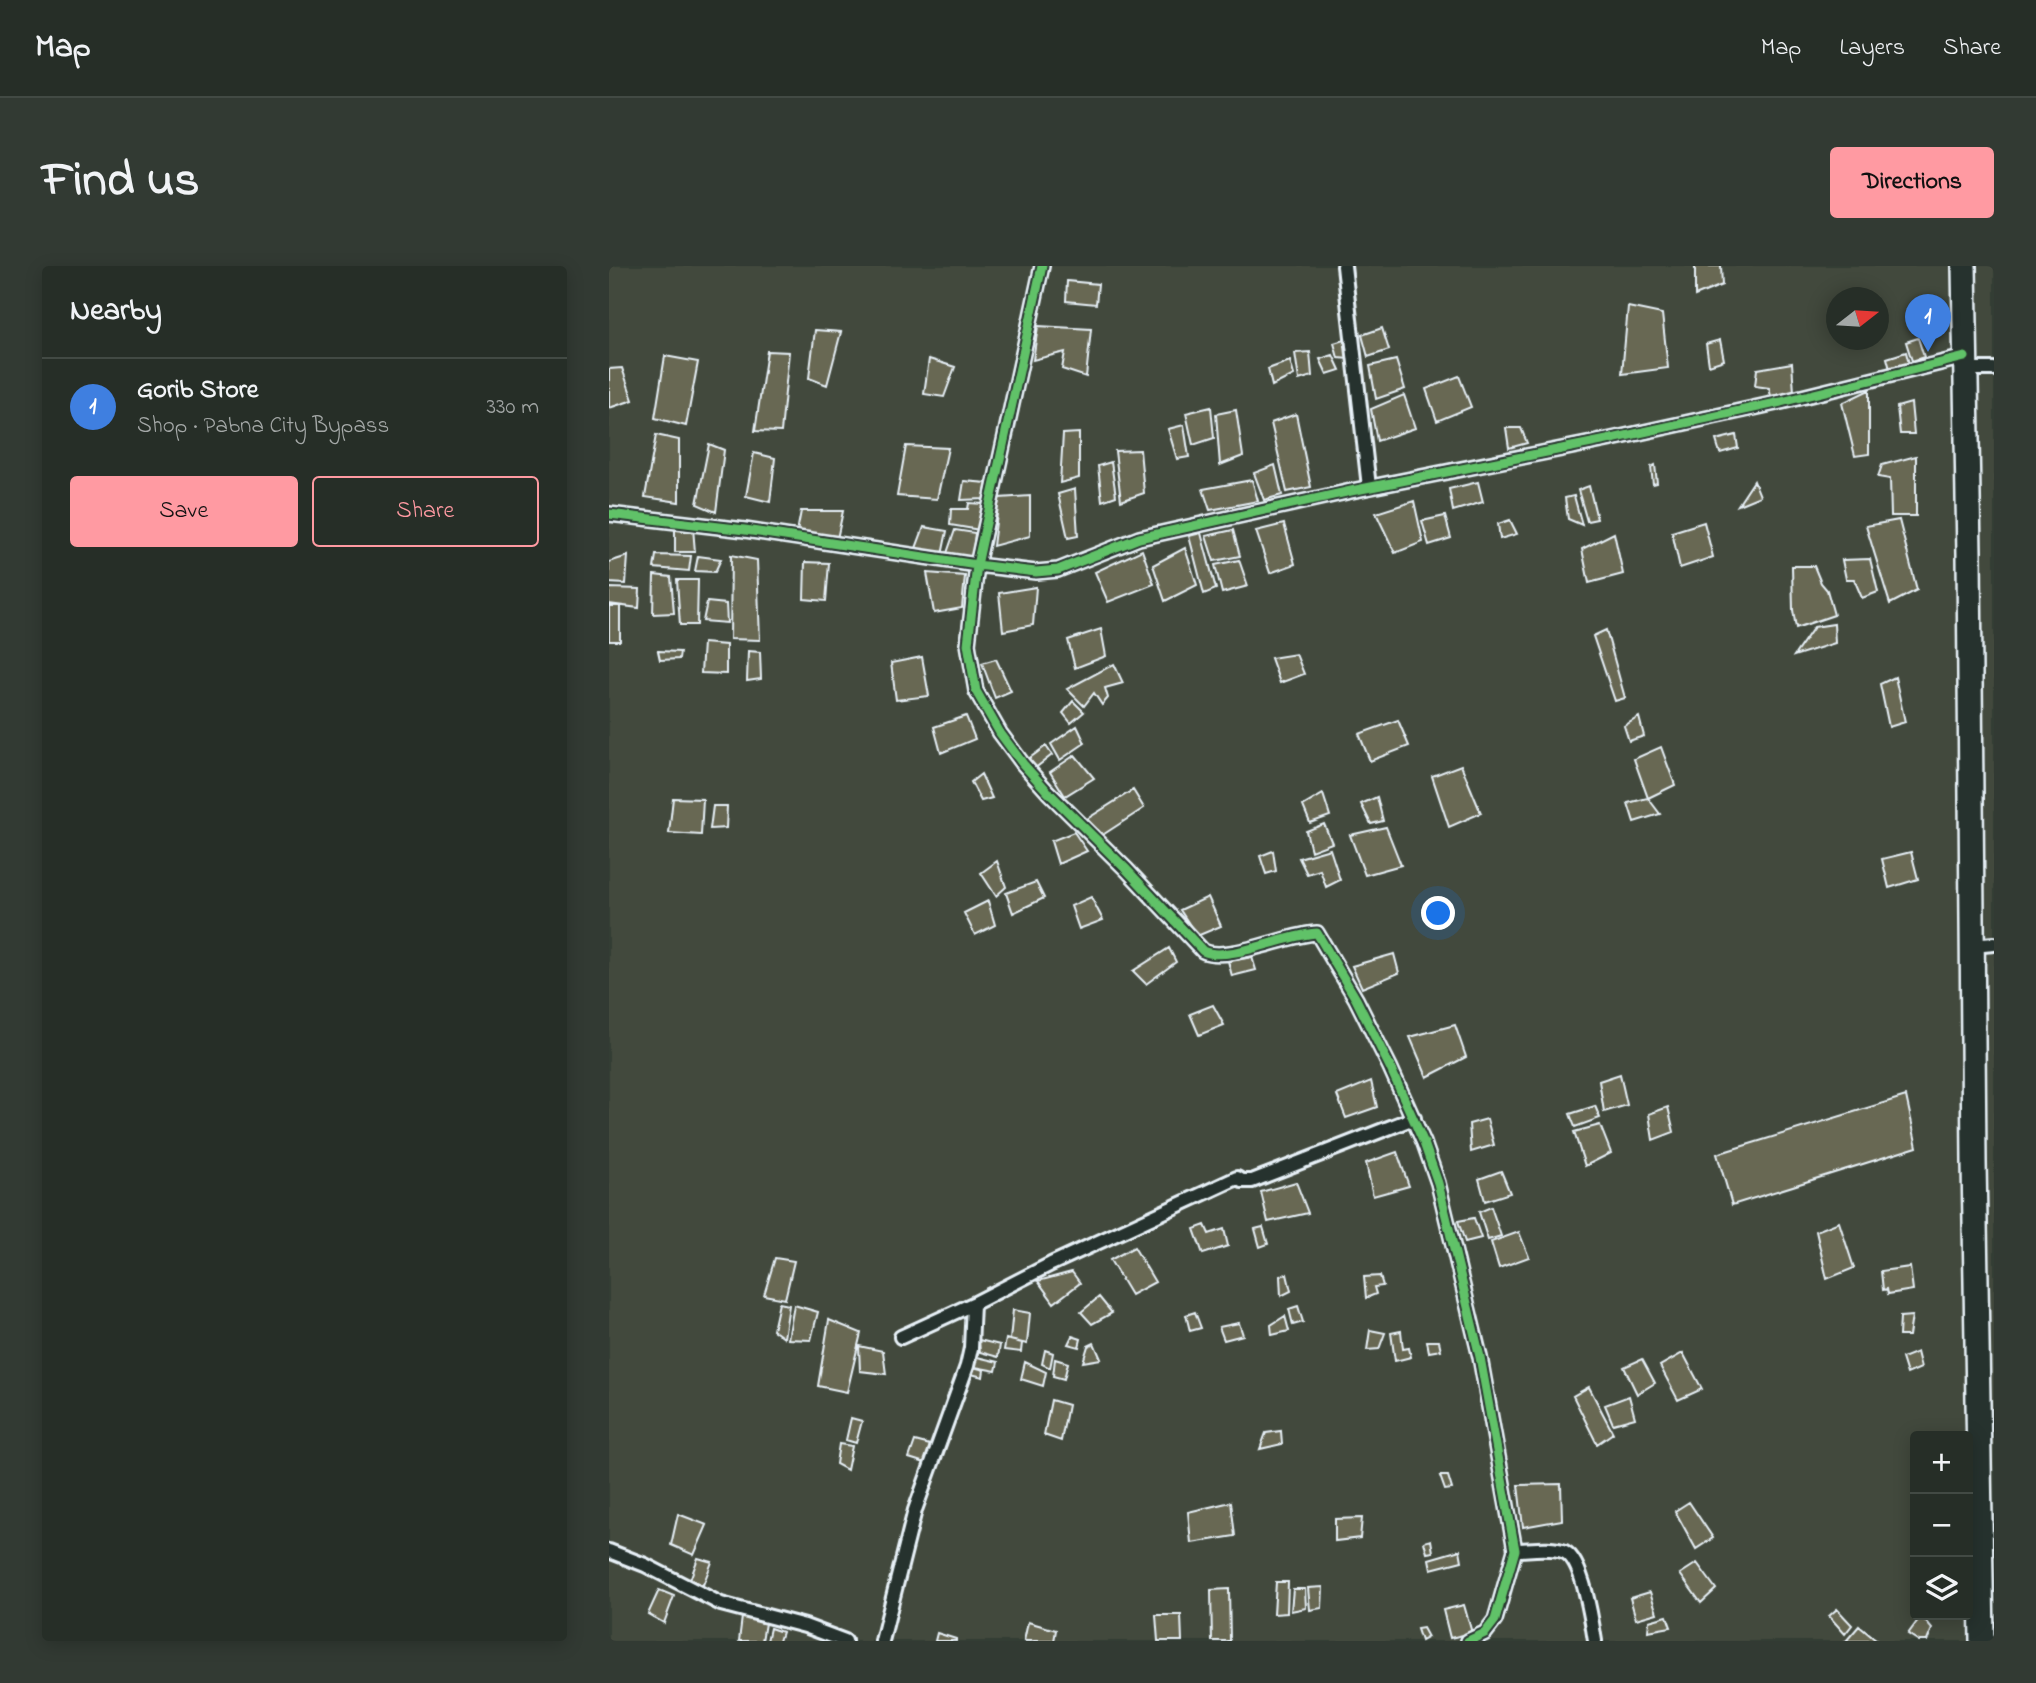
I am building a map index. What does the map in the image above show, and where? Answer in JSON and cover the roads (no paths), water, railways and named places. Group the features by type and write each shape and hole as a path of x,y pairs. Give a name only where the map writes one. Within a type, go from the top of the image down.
{"highway":[{"path":"1963,266 1983,945 1982,1641"}],"street":[{"path":"1042,266 977,565 968,644 976,691 1000,733 1023,764 1203,951 1210,954 1231,952 1310,933 1319,934 1373,1033 1414,1118 1438,1183 1480,1357 1515,1550 1495,1620 1485,1633 1468,1641"},
{"path":"1344,266 1369,487"},
{"path":"609,514 745,530 977,565 1036,572 1058,570 1139,538 1369,487 1607,440 1965,363 1994,369"},
{"path":"901,1337 1237,1178 1252,1181 1414,1118"},
{"path":"882,1641 915,1510 967,1366 971,1348 973,1304"},
{"path":"1515,1550 1564,1551 1570,1555 1585,1587 1595,1641"},
{"path":"609,1551 645,1565 721,1604 805,1626 845,1641"}],"place":[{"name":"Gorib Store","path":"1928,352"}]}
